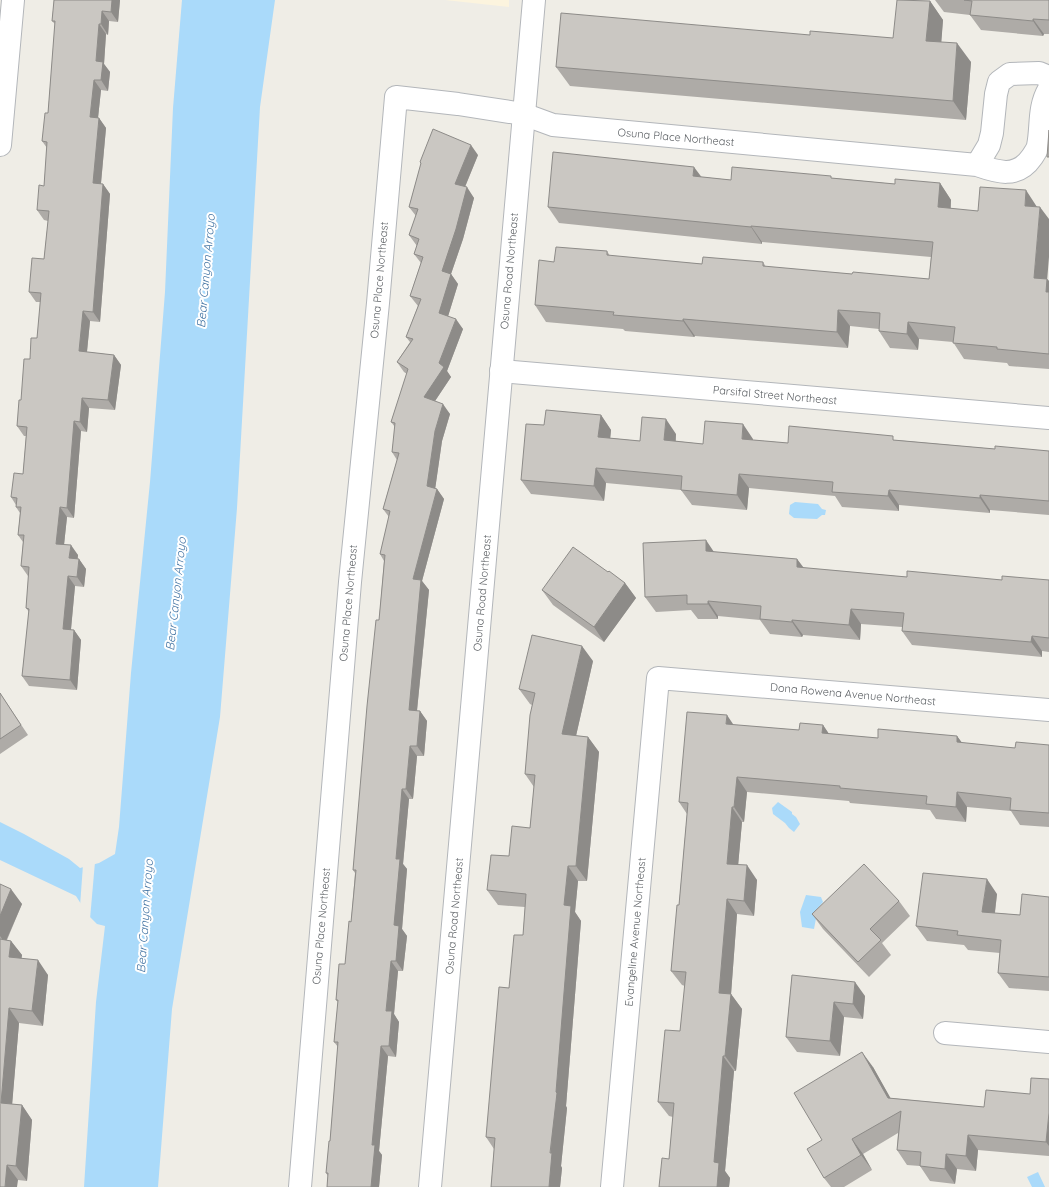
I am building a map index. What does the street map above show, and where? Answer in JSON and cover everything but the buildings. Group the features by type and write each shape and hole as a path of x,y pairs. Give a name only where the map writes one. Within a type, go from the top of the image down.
{"street":[{"path":"0,145 13,0"},
{"name":"Osuna Road Northeast","path":"430,1187 534,0"},
{"path":"977,165 989,145 999,82 1010,74 1039,73 1049,77"},
{"name":"Osuna Place Northeast","path":"300,1187 349,590 378,303 396,98 458,104 523,114 553,125 977,165 995,172 1012,173 1028,163 1037,148 1042,106 1049,89"},
{"name":"Parsifal Street Northeast","path":"501,371 1049,418"},
{"name":"Dona Rowena Avenue Northeast","path":"658,678 1049,710"},
{"name":"Evangeline Avenue Northeast","path":"612,1187 658,678"},
{"path":"945,1034 1049,1042"}],"shaded area":[{"path":"445,0 509,0 509,7"}],"water":[{"name":"Bear Canyon Arroyo","path":"182,0 275,0 260,107 237,508 220,717 172,1009 158,1187 84,1187 96,1002 105,926 97,924 88,915 76,896 0,860 0,822 69,859 80,868 99,863 115,854 119,827 131,673 150,482 165,292 173,108"},
{"path":"795,502 818,504 822,509 826,510 825,515 822,515 817,519 794,518 789,514 790,505"},
{"path":"778,802 792,812 800,824 794,832 773,814 772,808"},
{"path":"806,895 821,897 823,902 818,908 814,929 802,927 800,912"},
{"path":"1038,1172 1045,1187 1032,1187 1027,1177"}],"pier":[{"path":"95,862 89,919 80,906 83,865"}]}
